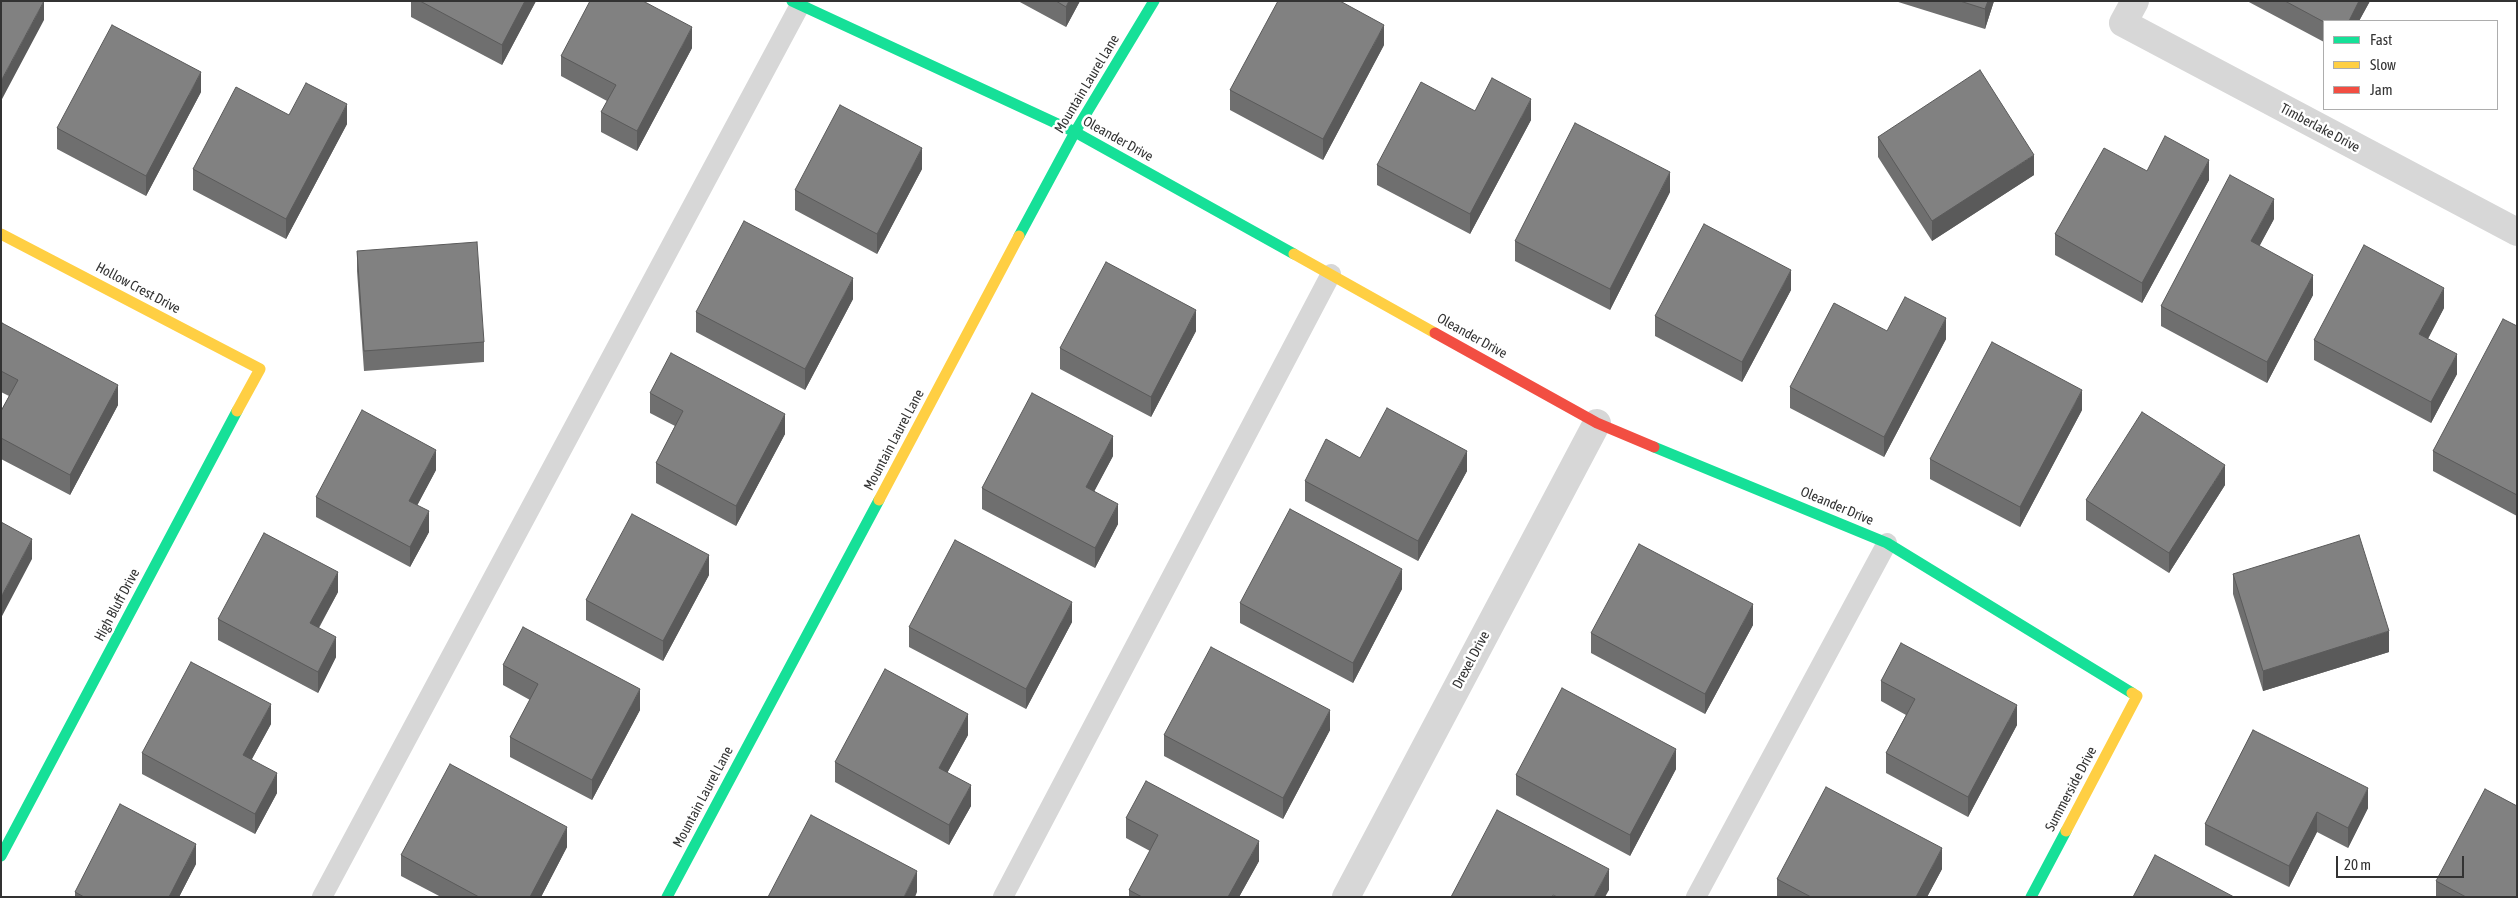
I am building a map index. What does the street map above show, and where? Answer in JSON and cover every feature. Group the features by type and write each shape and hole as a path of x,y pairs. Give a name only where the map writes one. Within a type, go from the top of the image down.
{"street":[{"name":"Mountain Laurel Lane","path":"667,897 1075,132 1154,1"},
{"name":"Oleander Drive","path":"796,3 1075,132 1597,423 1887,543 2137,696"},
{"name":"Timberlake Drive","path":"2129,12 2517,232"},
{"name":"Hollow Crest Drive","path":"1,234 260,369"},
{"name":"High Bluff Drive","path":"1,856 260,369"},
{"name":"Drexel Drive","path":"1346,897 1597,423"},
{"name":"Summerside Drive","path":"2032,897 2137,696"}],"lane":[{"path":"322,897 796,3"},
{"path":"1003,897 1331,274"},
{"path":"1696,897 1887,543"}],"building":[{"path":"1,1 44,1 1,81"},
{"path":"420,1 525,1 502,45"},
{"path":"590,1 643,1 692,27 637,131 601,112 616,85 561,56"},
{"path":"1056,1 1069,1 1066,7"},
{"path":"1278,1 1340,1 1384,25 1323,139 1230,90"},
{"path":"1960,1 1988,1 1985,9"},
{"path":"2285,1 2359,1 2350,20 2323,21"},
{"path":"112,25 201,72 146,176 57,128"},
{"path":"1980,70 2034,155 1932,221 1878,137"},
{"path":"1492,78 1531,99 1470,214 1377,165 1421,82 1475,111"},
{"path":"306,83 347,104 286,219 193,169 236,87 289,115"},
{"path":"840,105 922,148 877,234 795,190"},
{"path":"1575,123 1670,172 1610,289 1515,241"},
{"path":"2165,136 2209,160 2142,283 2055,234 2104,148 2147,171"},
{"path":"2230,175 2274,199 2251,241 2313,275 2267,362 2161,306"},
{"path":"744,221 853,278 805,369 696,312"},
{"path":"1704,224 1791,270 1742,362 1655,316"},
{"path":"477,242 484,342 364,351 357,251"},
{"path":"2364,245 2444,288 2419,334 2457,354 2431,402 2314,340"},
{"path":"1106,262 1196,310 1151,397 1060,348"},
{"path":"1905,297 1946,318 1884,437 1790,387 1834,303 1887,331"},
{"path":"2503,319 2517,326 2517,495 2433,451"},
{"path":"2,323 118,385 70,475 1,438 1,411 18,380 1,371"},
{"path":"1992,342 2082,390 2020,507 1930,459"},
{"path":"671,353 785,414 736,506 656,463 683,411 650,393"},
{"path":"1032,393 1113,436 1086,487 1118,504 1095,548 982,488"},
{"path":"1387,408 1467,451 1418,541 1305,481 1326,439 1360,458"},
{"path":"362,410 436,450 409,501 429,511 410,547 316,497"},
{"path":"2142,412 2225,465 2169,553 2086,500"},
{"path":"1290,509 1402,569 1353,663 1240,603"},
{"path":"632,514 709,555 663,641 586,600"},
{"path":"1,522 32,539 1,597"},
{"path":"264,533 338,572 310,623 336,637 318,672 218,619"},
{"path":"2359,535 2389,631 2263,671 2233,574"},
{"path":"955,540 1072,602 1026,689 909,627"},
{"path":"1639,544 1753,604 1705,694 1591,633"},
{"path":"523,627 640,689 592,780 510,737 538,684 503,665"},
{"path":"1901,643 2017,705 1968,797 1886,753 1915,699 1881,681"},
{"path":"1211,647 1330,710 1283,798 1164,735"},
{"path":"191,662 271,704 243,755 277,773 255,814 142,753"},
{"path":"885,669 968,714 939,768 971,785 949,825 835,762"},
{"path":"1562,688 1676,749 1630,835 1516,775"},
{"path":"2253,730 2368,788 2348,828 2317,812 2289,866 2205,824"},
{"path":"450,764 567,827 530,897 479,897 401,855"},
{"path":"1146,781 1259,841 1228,897 1142,897 1129,890 1158,835 1126,818"},
{"path":"1826,787 1942,848 1916,897 1811,897 1777,879"},
{"path":"2485,789 2517,806 2517,897 2466,897 2436,881"},
{"path":"120,804 196,844 169,897 84,897 75,892"},
{"path":"1497,810 1609,869 1594,897 1557,897 1553,895 1552,897 1451,897"},
{"path":"811,815 917,871 904,897 768,897"},
{"path":"2155,855 2234,897 2133,897"}],"traffic: fast":[{"path":"792,1 1075,132 1294,254"},
{"path":"1019,236 1075,132 1154,1"},
{"path":"1,856 237,411"},
{"path":"1654,447 1887,543 2132,693"},
{"path":"667,897 879,500"},
{"path":"2031,897 2066,831"}],"traffic: slow":[{"path":"1,234 260,369 237,411"},
{"path":"879,500 1019,236"},
{"path":"1294,254 1435,333"},
{"path":"2066,831 2137,696 2132,693"}],"traffic: jam":[{"path":"1435,333 1597,423 1654,447"}]}
